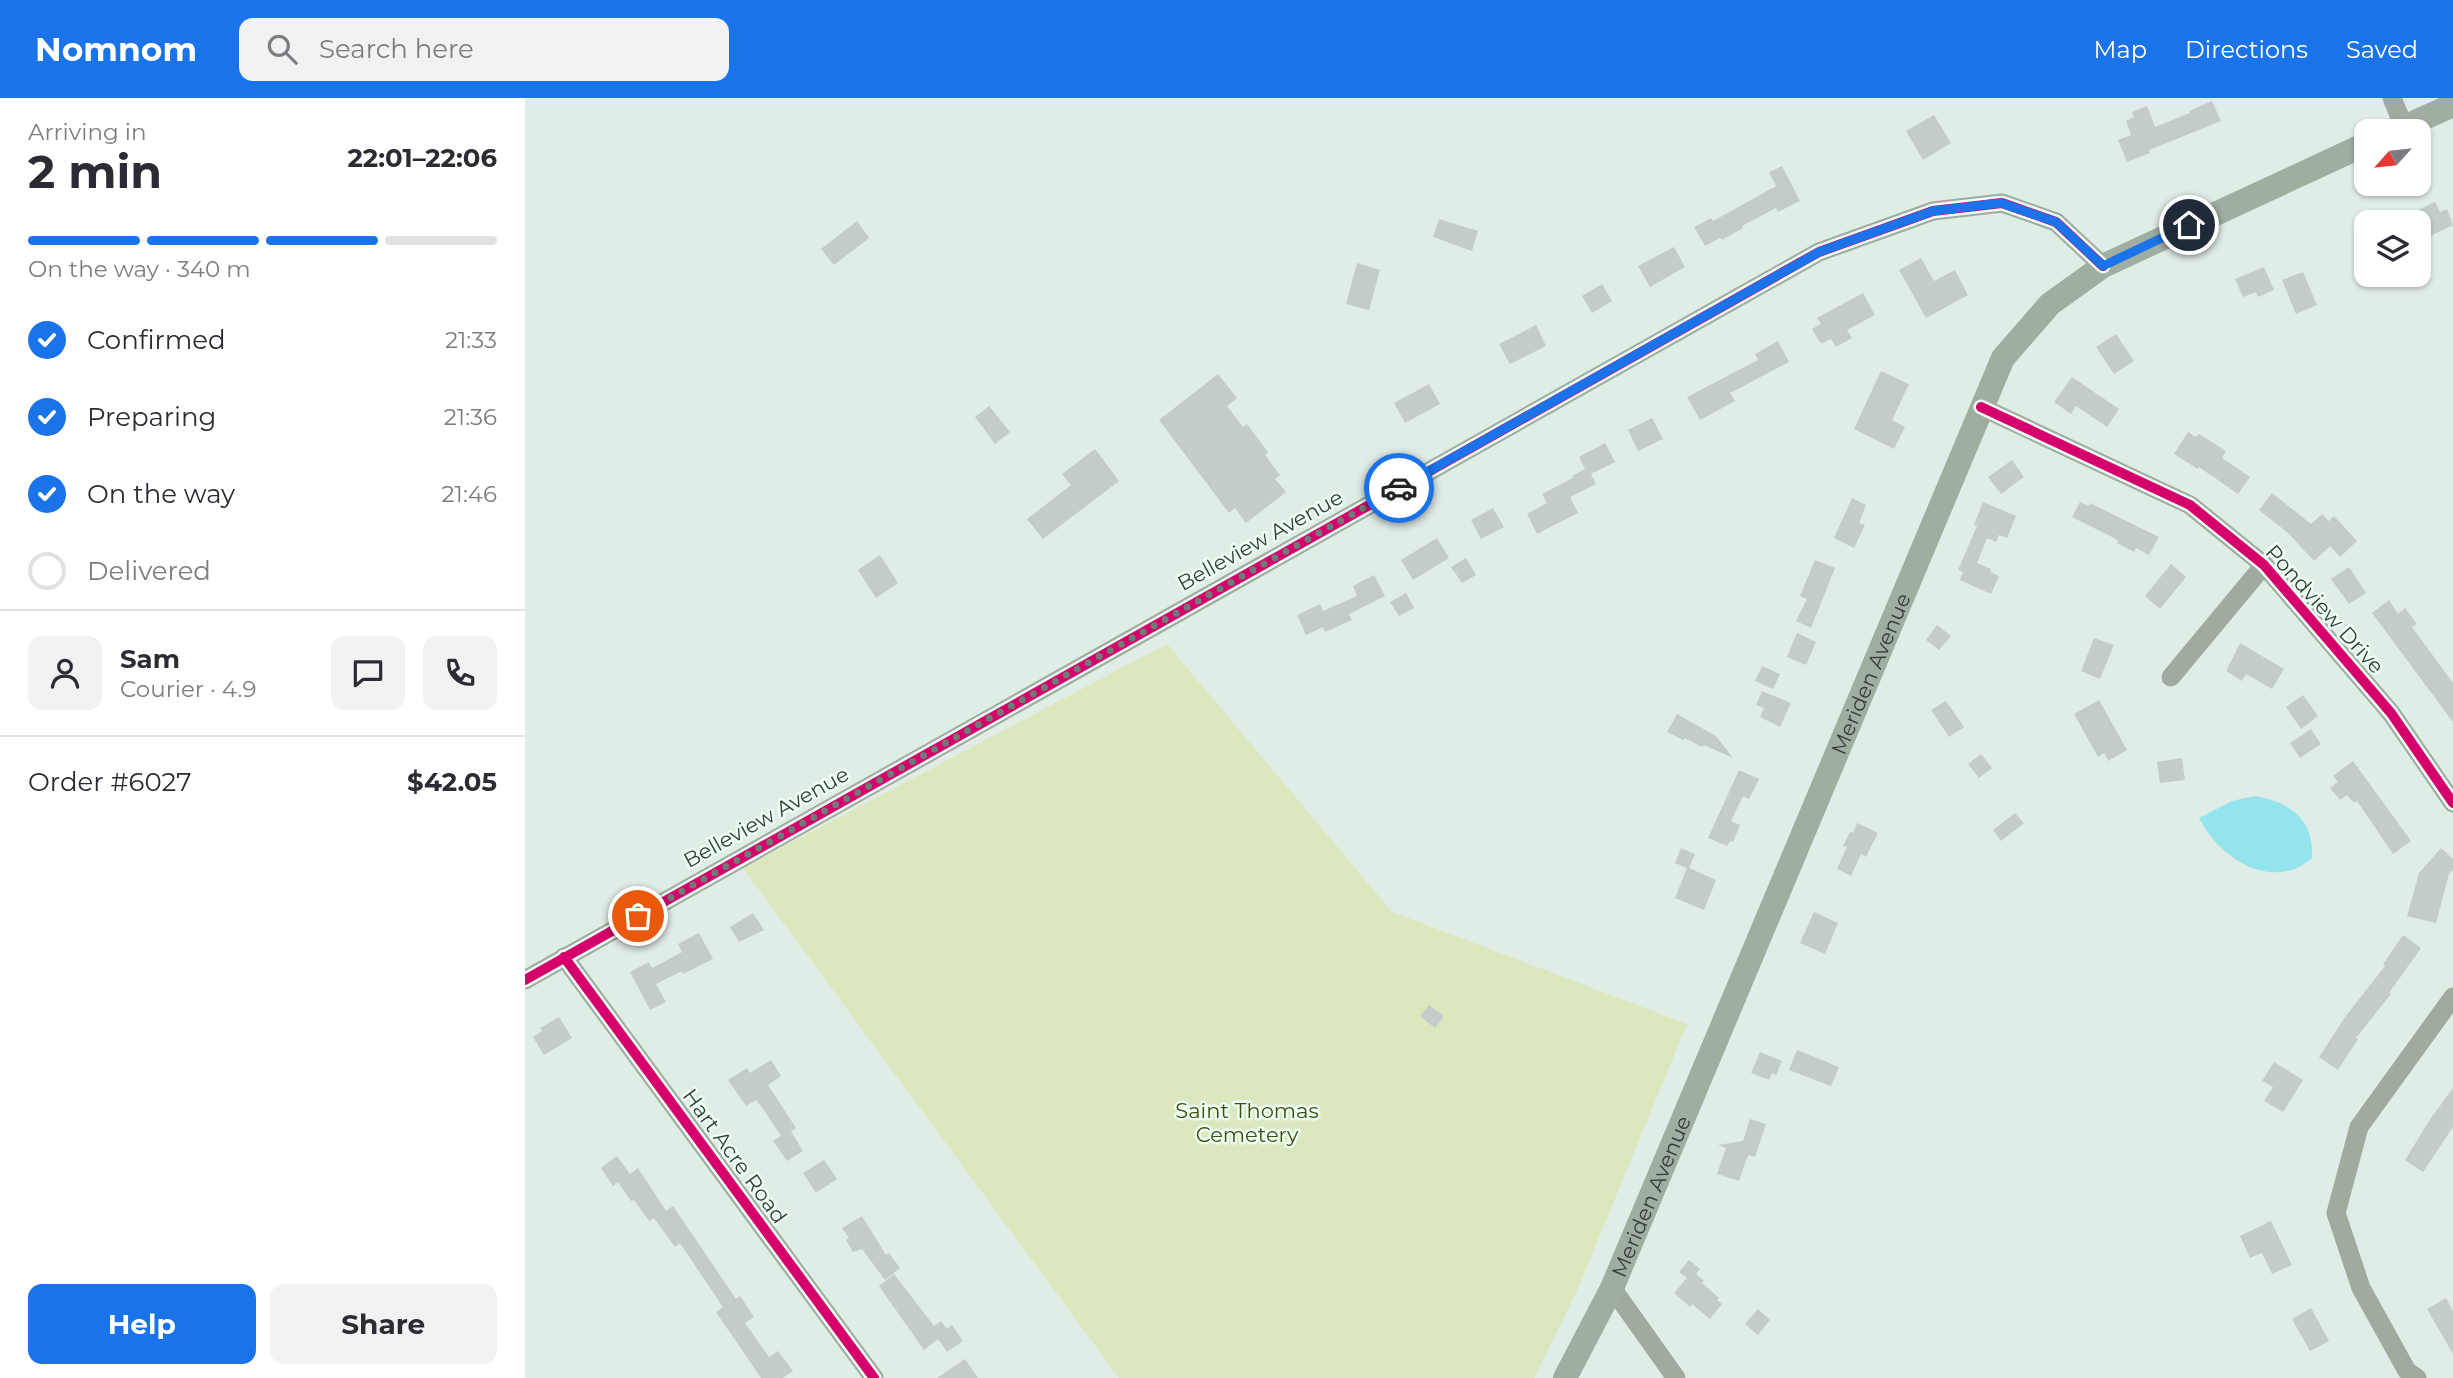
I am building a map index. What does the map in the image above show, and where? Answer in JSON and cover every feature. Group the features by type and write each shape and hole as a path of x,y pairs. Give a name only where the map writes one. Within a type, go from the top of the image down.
{"main road":[{"path":"2422,119 2453,105"},
{"name":"Meriden Avenue","path":"1565,1378 1612,1288 2003,358 2050,304 2103,266 2354,150"}],"street":[{"path":"2392,98 2397,119"},
{"name":"Belleview Avenue","path":"525,979 1819,252 1933,211 2001,203 2056,222 2103,266"},
{"name":"Pondview Drive","path":"1981,407 2190,505 2264,565 2391,713 2453,803"},
{"path":"2171,677 2264,565"},
{"name":"Hart Acre Road","path":"564,957 874,1378"},
{"path":"2417,1378 2407,1371 2361,1288 2336,1213 2359,1127 2453,997"},
{"path":"1612,1288 1676,1378"}],"green space":[{"name":"Saint Thomas Cemetery","path":"1167,644 1392,912 1687,1024 1576,1293 1534,1378 1119,1378 743,868"}],"water":[{"path":"2255,796 2279,803 2297,815 2309,833 2312,858 2296,868 2280,872 2264,871 2248,866 2219,846 2199,818 2232,801"}],"building":[{"path":"2212,101 2221,121 2149,150 2150,153 2127,162 2118,140 2131,135 2126,121 2134,117 2132,112 2147,106 2155,127"},
{"path":"1934,115 1951,143 1923,160 1906,131"},
{"path":"1782,166 1800,201 1778,212 1776,208 1722,240 1720,238 1705,246 1694,227 1711,218 1713,221 1776,186 1769,172"},
{"path":"2435,202 2440,212 2447,209 2453,225 2431,236 2431,210 2418,210"},
{"path":"1439,219 1478,231 1472,251 1433,237"},
{"path":"857,221 869,238 834,265 821,249"},
{"path":"1674,247 1685,267 1650,287 1638,266"},
{"path":"1921,258 1934,281 1955,270 1968,295 1926,318 1899,270"},
{"path":"1357,263 1380,270 1369,310 1346,304"},
{"path":"2264,267 2274,290 2258,297 2256,292 2243,297 2235,279"},
{"path":"2303,272 2317,305 2296,314 2282,280"},
{"path":"1602,284 1612,301 1592,313 1582,296"},
{"path":"1863,293 1875,315 1847,330 1852,338 1836,347 1831,339 1821,344 1812,329 1821,324 1817,318"},
{"path":"1536,325 1546,346 1510,364 1499,344"},
{"path":"2116,334 2134,361 2114,374 2096,347"},
{"path":"1778,341 1789,362 1730,393 1735,401 1700,420 1687,397 1758,360 1755,354"},
{"path":"1881,371 1909,384 1892,420 1905,427 1894,449 1854,429"},
{"path":"1218,374 1237,398 1227,406 1243,427 1247,424 1268,452 1265,455 1280,475 1275,479 1286,492 1246,523 1235,508 1229,513 1159,420"},
{"path":"2072,377 2119,409 2107,427 2076,406 2071,414 2054,402"},
{"path":"1429,384 1440,404 1405,423 1394,403"},
{"path":"989,406 1010,432 995,444 975,417"},
{"path":"1652,418 1663,439 1638,451 1628,430"},
{"path":"2188,432 2196,437 2199,434 2226,451 2222,458 2250,477 2238,494 2199,467 2198,469 2174,454"},
{"path":"1605,443 1615,462 1591,474 1596,484 1570,497 1578,513 1537,534 1527,514 1547,503 1542,494 1585,469 1579,457"},
{"path":"1095,449 1119,481 1043,539 1027,519 1071,485 1062,474"},
{"path":"2012,460 2024,477 2001,494 1988,477"},
{"path":"2272,493 2311,524 2322,514 2329,521 2334,516 2357,541 2340,557 2330,546 2314,561 2288,533 2259,510"},
{"path":"1852,498 1866,505 1859,523 1865,525 1854,548 1834,538"},
{"path":"1983,502 2016,516 2007,538 1999,535 1996,542 1987,538 1977,563 1999,576 1991,594 1960,580 1963,572 1958,570 1977,526 1974,525"},
{"path":"2080,502 2089,506 2090,503 2159,537 2149,555 2136,548 2134,552 2117,543 2118,540 2072,517"},
{"path":"1493,508 1504,527 1481,539 1471,520"},
{"path":"1437,538 1449,558 1413,580 1401,560"},
{"path":"880,555 898,583 876,598 858,570"},
{"path":"1466,558 1476,575 1462,583 1451,567"},
{"path":"1815,560 1835,568 1811,628 1796,621 1807,599 1800,596"},
{"path":"2171,564 2186,577 2160,609 2145,596"},
{"path":"2349,567 2366,593 2349,604 2331,579"},
{"path":"1374,575 1385,596 1349,614 1352,620 1325,632 1323,627 1306,635 1297,615 1320,604 1323,611 1357,596 1353,586"},
{"path":"1406,593 1414,608 1399,616 1390,602"},
{"path":"2389,600 2398,614 2405,608 2417,624 2412,627 2453,683 2453,722 2372,613"},
{"path":"1937,625 1951,636 1939,650 1926,640"},
{"path":"1797,633 1816,642 1806,665 1787,657"},
{"path":"2094,638 2114,645 2100,679 2081,671"},
{"path":"2240,643 2284,669 2272,689 2246,674 2242,681 2226,671"},
{"path":"1762,666 1780,674 1773,689 1755,681"},
{"path":"1762,691 1791,703 1780,727 1760,717 1764,708 1756,705"},
{"path":"2303,695 2318,716 2301,729 2286,707"},
{"path":"2099,700 2127,750 2108,761 2104,753 2098,757 2074,714"},
{"path":"1946,701 1964,727 1949,737 1931,710"},
{"path":"1677,714 1716,736 1733,758 1667,732"},
{"path":"2311,729 2321,744 2300,758 2290,743"},
{"path":"1981,754 1992,768 1979,778 1968,764"},
{"path":"2182,758 2185,780 2160,783 2157,762"},
{"path":"2353,761 2411,841 2393,854 2357,801 2354,803 2347,795 2340,800 2330,788 2338,782 2333,776"},
{"path":"1739,770 1759,779 1749,799 1743,796 1731,821 1740,825 1733,842 1730,841 1727,846 1708,838"},
{"path":"2015,813 2024,823 2001,841 1993,830"},
{"path":"1857,823 1878,833 1866,857 1861,854 1851,876 1837,869 1847,847 1843,846"},
{"path":"1681,848 1695,854 1689,868 1716,880 1704,910 1675,898 1687,868 1675,863"},
{"path":"2441,848 2453,859 2453,870 2449,874 2436,923 2407,916 2419,873"},
{"path":"1814,912 1838,923 1825,954 1800,943"},
{"path":"753,913 764,930 739,942 730,927"},
{"path":"699,933 713,959 656,984 666,1002 650,1010 630,972 649,962 652,968 682,952 678,944"},
{"path":"2403,935 2421,948 2389,993 2391,994 2356,1038 2358,1039 2338,1070 2319,1057 2345,1017 2385,966 2383,964"},
{"path":"1429,1005 1444,1016 1435,1028 1420,1016"},
{"path":"559,1017 572,1038 544,1055 533,1037 542,1031 540,1028"},
{"path":"1797,1050 1839,1067 1831,1086 1789,1070"},
{"path":"1760,1052 1782,1061 1776,1075 1772,1073 1769,1080 1751,1073"},
{"path":"771,1060 781,1076 768,1085 796,1128 791,1131 803,1151 787,1161 773,1141 781,1136 764,1110 756,1100 746,1106 728,1080 747,1068 750,1073"},
{"path":"2274,1062 2303,1080 2283,1112 2264,1101 2273,1087 2262,1081"},
{"path":"2453,1088 2453,1127 2423,1172 2405,1160"},
{"path":"1750,1119 1766,1124 1755,1157 1748,1155 1739,1181 1717,1174 1726,1148 1718,1145 1743,1141"},
{"path":"617,1156 630,1174 638,1168 666,1211 673,1206 736,1299 740,1296 754,1317 745,1323 769,1357 778,1351 793,1371 783,1378 761,1378 716,1312 723,1307 680,1243 675,1247 654,1218 649,1221 618,1182 613,1186 601,1168"},
{"path":"824,1160 837,1179 816,1193 803,1173"},
{"path":"862,1216 886,1255 889,1253 900,1268 885,1280 862,1249 853,1252 846,1240 849,1238 842,1228"},
{"path":"2271,1221 2292,1265 2272,1274 2262,1253 2250,1258 2240,1236"},
{"path":"1689,1260 1700,1269 1696,1274 1704,1281 1702,1283 1722,1304 1710,1319 1674,1293 1687,1278 1679,1272"},
{"path":"894,1274 934,1326 941,1321 947,1329 952,1325 963,1341 947,1352 938,1339 924,1350 879,1286"},
{"path":"2446,1298 2453,1311 2453,1354 2427,1309"},
{"path":"2311,1308 2329,1341 2310,1351 2292,1319"},
{"path":"1758,1309 1770,1320 1758,1335 1745,1324"},
{"path":"965,1359 978,1378 937,1378"}],"cycle path":[{"path":"525,980 1819,252 1933,211 2002,203 2056,222 2103,266"},
{"path":"1981,407 2190,505 2264,565 2391,713 2453,803"},
{"path":"564,957 874,1378"}],"way so far":[{"path":"638,916 1399,488"}],"route":[{"path":"1399,488 1819,252 1933,211 2001,203 2056,222 2103,266 2189,225"}]}
